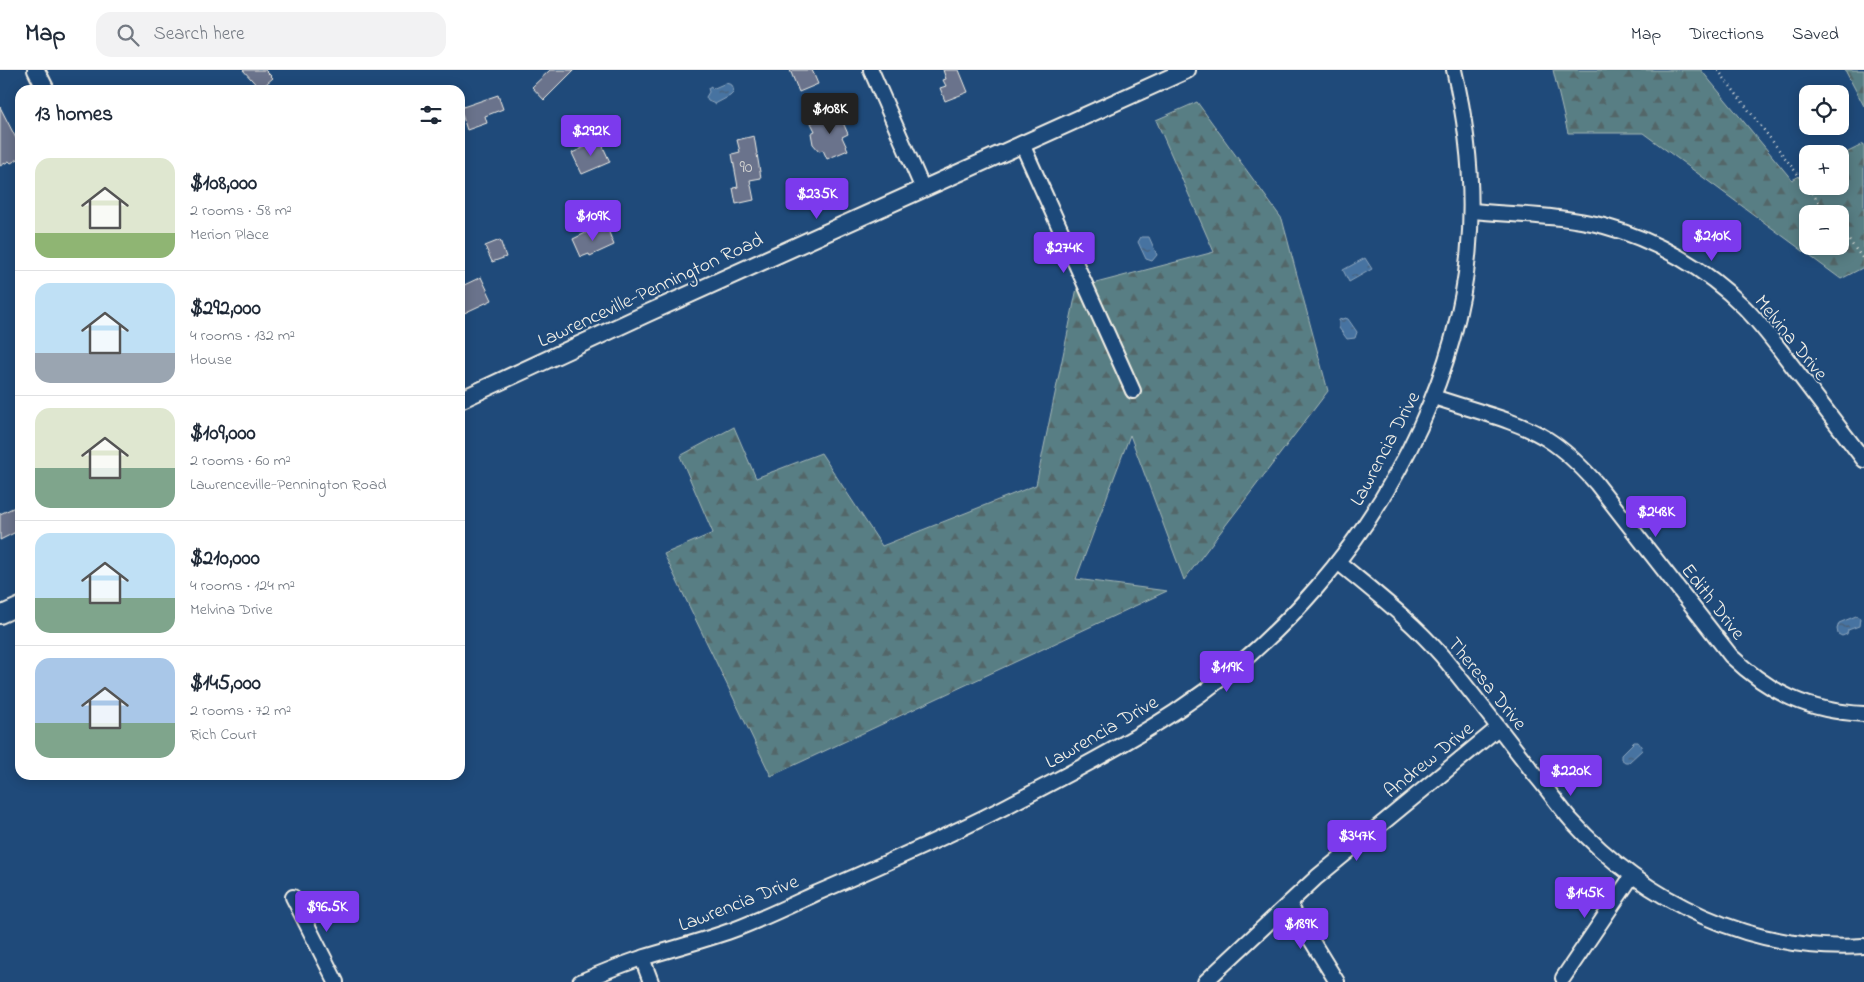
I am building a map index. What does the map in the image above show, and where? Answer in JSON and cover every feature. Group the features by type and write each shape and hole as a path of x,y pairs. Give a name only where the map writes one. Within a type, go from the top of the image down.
{"street":[{"path":"36,70 44,85"},
{"path":"871,70 922,189"},
{"name":"Lawrenceville-Pennington Road","path":"465,398 1187,70"},
{"name":"Lawrencia Drive","path":"580,982 642,958 744,925 893,861 1052,783 1174,713 1212,686 1284,624 1338,562 1385,495 1408,453 1434,397 1449,354 1465,284 1472,212 1470,160 1464,115 1454,70"},
{"path":"1022,144 1133,391"},
{"name":"Melvina Drive","path":"1472,212 1572,219 1604,226 1630,234 1660,247 1693,266 1720,285 1766,331 1864,460"},
{"name":"Edith Drive","path":"1434,397 1524,428 1546,438 1565,451 1596,483 1731,656 1749,673 1769,687 1792,699 1816,708 1864,714"},
{"name":"Theresa Drive","path":"1338,562 1400,613 1434,647 1570,819 1597,847 1632,876 1664,897 1692,912 1752,934 1815,946 1864,946"},
{"path":"0,615 15,608"},
{"name":"Andrew Drive","path":"1205,982 1317,877 1498,728"},
{"path":"1563,978 1632,876"},
{"path":"293,897 336,982"},
{"path":"1289,904 1337,982"},
{"path":"642,958 650,982"}],"path":[{"path":"1718,70 1821,205"},
{"path":"1849,241 1864,260"}],"green space":[{"path":"1553,70 1701,70 1792,180 1799,176 1799,195 1849,195 1849,152 1864,144 1864,267 1841,279 1808,255 1849,255 1849,205 1799,205 1799,248 1643,133 1568,133"},
{"path":"1845,70 1864,70 1864,106"},
{"path":"1197,102 1282,219 1328,391 1184,580 1130,435 1076,579 1167,591 771,776 664,554 713,533 680,456 734,427 756,478 821,453 882,546 1036,485 1077,288 1214,252 1156,120"}],"water":[{"path":"726,83 732,85 734,92 730,96 715,104 708,101 706,97 709,92 708,88 711,86 712,89"},
{"path":"1141,237 1149,237 1157,255 1152,261 1146,259 1138,242"},
{"path":"1365,258 1372,269 1349,282 1343,270"},
{"path":"1348,319 1357,332 1355,338 1347,339 1339,328 1339,320"},
{"path":"1856,616 1860,618 1859,626 1848,630 1847,634 1842,636 1838,634 1839,623"},
{"path":"1634,742 1638,742 1642,750 1629,762 1625,762 1621,759 1621,755"}],"building":[{"path":"243,70 265,70 273,78 265,85 256,85"},
{"path":"550,70 574,70 544,100 532,87"},
{"path":"790,70 812,70 818,84 799,92"},
{"path":"943,70 959,70 968,92 945,101 940,88 946,86 943,80 946,79"},
{"path":"498,95 503,109 485,116 487,123 467,130 465,106"},
{"path":"0,107 15,136 15,161 11,163 9,161 0,166"},
{"path":"838,111 848,134 842,137 848,150 827,159 823,150 819,151 813,144 811,133 815,131 811,123"},
{"path":"754,136 761,178 750,180 754,200 736,204 733,188 738,187 732,154 740,152 737,140"},
{"path":"600,140 610,162 582,174 572,153"},
{"path":"600,226 603,232 608,230 614,245 590,256 589,254 581,257 573,239"},
{"path":"500,240 506,257 492,262 485,246"},
{"path":"481,277 492,300 465,313 465,285"},
{"path":"15,507 15,532 0,540 0,514"}]}
